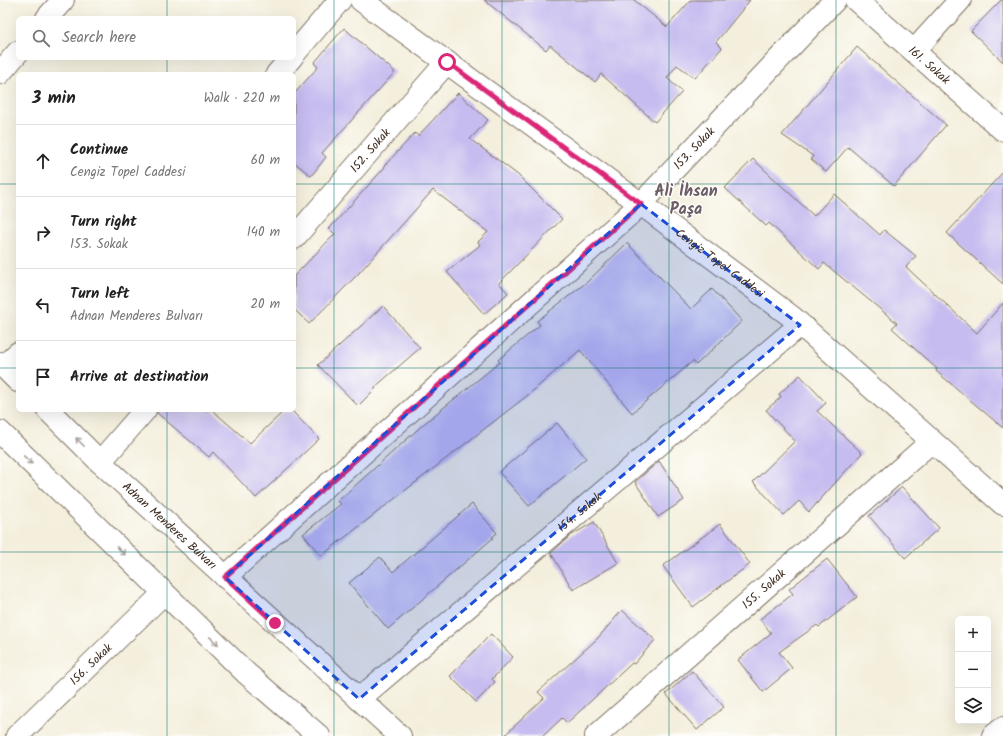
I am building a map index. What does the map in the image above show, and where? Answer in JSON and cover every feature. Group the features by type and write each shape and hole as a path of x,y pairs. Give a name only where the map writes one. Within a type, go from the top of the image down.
{"street":[{"path":"49,16 63,0"},
{"path":"296,52 340,0"},
{"name":"Cengiz Topel Caddesi","path":"361,0 641,204 800,325 1003,504"},
{"name":"153. Sokak","path":"225,577 641,204 835,0"},
{"name":"161. Sokak","path":"856,0 1003,130"},
{"path":"914,51 960,0"},
{"path":"0,73 16,54"},
{"path":"279,72 289,60"},
{"name":"152. Sokak","path":"296,236 447,62"},
{"name":"154. Sokak","path":"359,699 800,325"},
{"name":"Adnan Menderes Bulvarı","path":"50,412 100,462 400,736"},
{"path":"100,462 143,412"},
{"path":"0,432 246,673 319,736"},
{"name":"155. Sokak","path":"596,736 931,442"},
{"name":"156. Sokak","path":"17,736 164,593"},
{"path":"993,736 1003,728"}],"highlighted area":[{"path":"641,204 800,325 359,699 225,577"}],"building":[{"path":"484,0 634,0 667,27 691,0 750,0 716,42 722,48 695,78 677,65 667,78 682,92 655,122 601,74 595,82 550,45 546,50"},
{"path":"1001,0 1003,0 1003,62 971,31"},
{"path":"344,28 395,72 322,153 326,157 311,176 296,164 296,92 318,67 314,63"},
{"path":"857,47 946,125 894,186 848,147 826,172 811,159 813,156 782,135"},
{"path":"458,93 488,120 470,139 518,175 562,219 499,283 508,293 484,314 447,272 480,245 478,242 488,232 433,190 358,274 309,324 296,311 296,274 335,234 329,229 385,167 384,166 415,133 418,136"},
{"path":"753,159 814,216 834,194 880,235 884,230 916,256 906,267 977,333 1003,303 1003,428 936,371 937,369 892,328 897,323 824,263 819,269 769,223 766,226 725,188"},
{"path":"1003,172 1003,284 947,233"},
{"path":"627,243 691,309 712,289 742,321 696,365 693,361 632,413 580,350 528,395 321,556 303,534 341,504 338,501 426,422 500,362 498,360 540,325 537,321 587,282"},
{"path":"383,306 420,348 375,387 376,388 358,406 318,365"},
{"path":"800,375 826,403 817,411 862,453 809,512 799,501 784,515 753,482 795,441 766,410 781,397 779,394"},
{"path":"214,412 250,443 283,412 293,412 319,439 256,498 213,452 209,457 157,413"},
{"path":"557,423 586,458 529,506 499,472"},
{"path":"659,461 684,500 658,517 635,482"},
{"path":"902,487 939,528 905,558 869,516"},
{"path":"472,504 497,533 388,629 349,583 380,557 393,572"},
{"path":"594,522 618,563 573,590 551,553 570,536"},
{"path":"720,524 750,564 693,607 663,566"},
{"path":"827,559 857,597 819,627 817,625 779,652 792,668 763,692 738,660 771,633 760,619 793,594 789,589"},
{"path":"622,610 655,640 634,664 632,663 567,723 562,718 543,736 504,736 544,698 538,692 597,639"},
{"path":"491,634 513,657 492,679 495,682 476,702 450,676"},
{"path":"692,671 724,707 697,730 666,694"}],"district":[{"name":"Ali İhsan Paşa","path":"686,199"}],"route":[{"path":"275,623 225,577 641,204 447,62"}]}
